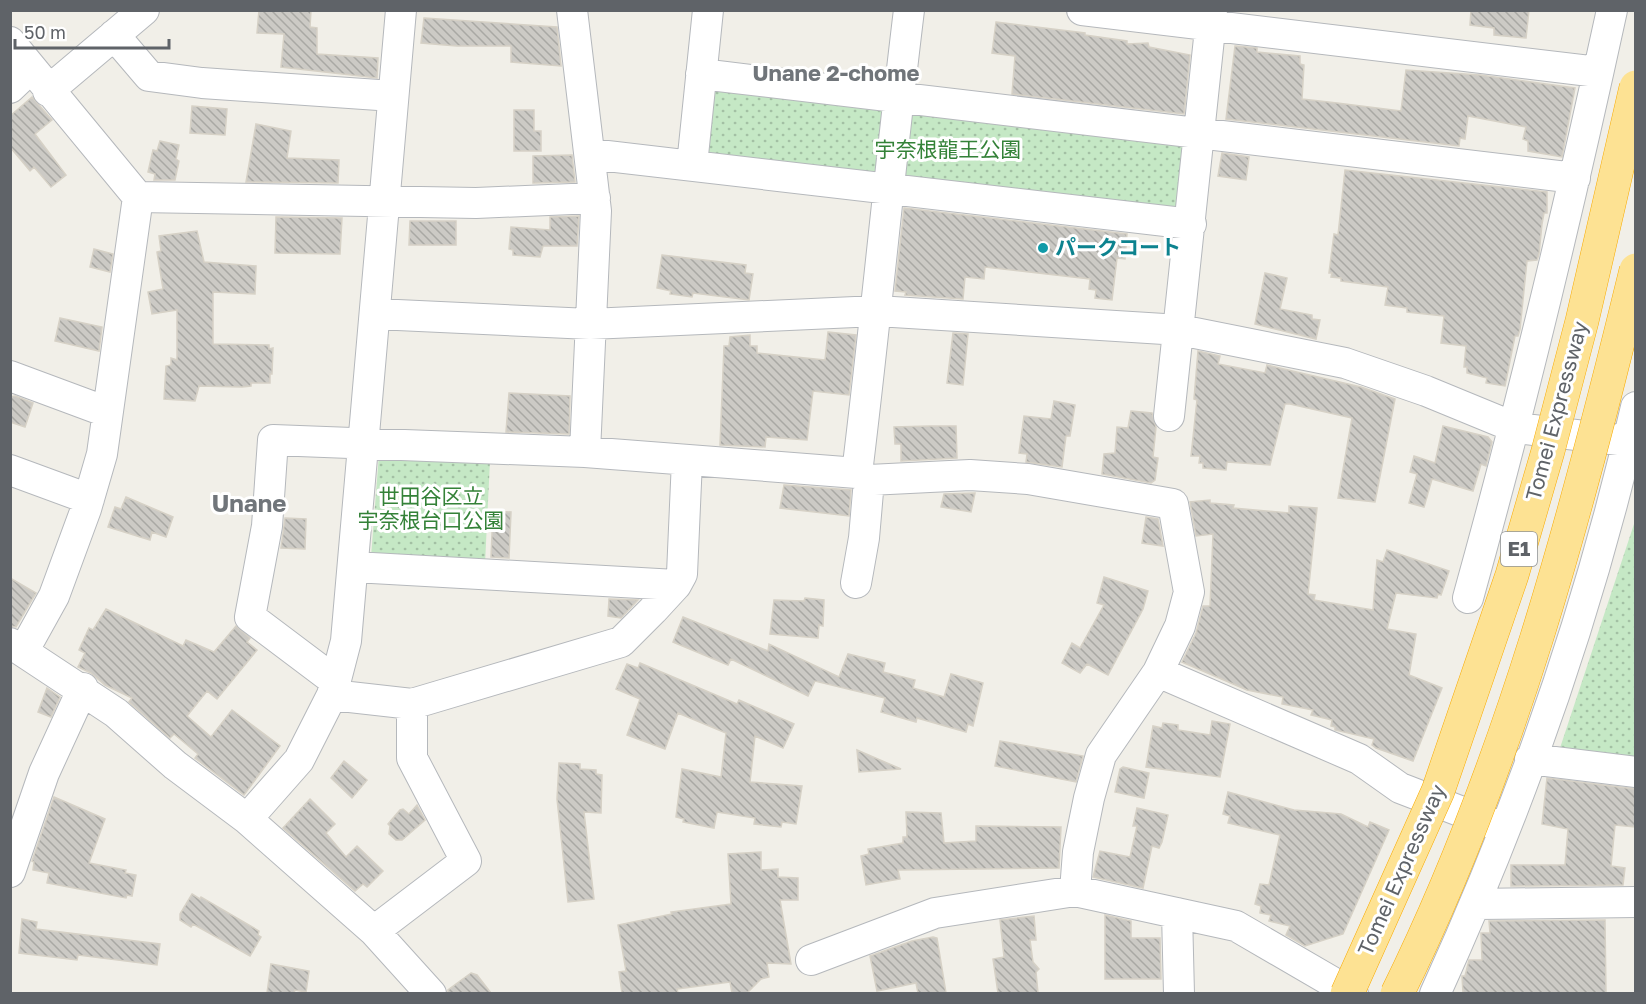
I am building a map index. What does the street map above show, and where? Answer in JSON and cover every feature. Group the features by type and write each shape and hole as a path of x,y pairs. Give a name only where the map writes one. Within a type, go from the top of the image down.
{"highway":[{"name":"Tomei Expressway","path":"1347,993 1438,790 1512,575 1582,321 1635,87"},
{"name":"Tomei Expressway","path":"1396,993 1442,895 1513,712 1556,577 1595,437 1635,270"}],"street":[{"path":"30,83 114,35 144,10"},
{"path":"247,819 299,760 333,688 346,641 401,10"},
{"path":"572,10 595,198 585,452"},
{"path":"692,165 708,10"},
{"path":"856,583 864,538 863,477 877,311 909,10"},
{"path":"1082,10 1211,18 1598,72"},
{"path":"1468,598 1516,428 1612,10"},
{"path":"1169,416 1180,330 1211,18"},
{"path":"114,35 149,76 202,83 393,96"},
{"path":"10,42 30,83 138,197 476,203 595,198"},
{"path":"701,75 1575,178"},
{"path":"590,154 1191,224"},
{"path":"138,197 106,412 102,454 89,499 54,596 17,647 83,688 116,713 175,765 247,819 374,931 432,993"},
{"path":"376,314 591,324 877,311 1180,330 1345,363 1426,391 1516,428 1632,442"},
{"path":"10,376 106,412"},
{"path":"1435,993 1476,904 1506,829 1586,595 1632,442 1635,407"},
{"path":"687,460 682,574 676,585 621,642 412,704 333,688 250,617 267,526 273,440 585,452 687,460 863,477 970,475 1028,479 1173,504 1177,515 1189,592 1180,626 1158,672 1101,755 1078,852 1075,891"},
{"path":"10,470 89,499"},
{"path":"354,567 676,585"},
{"path":"1158,672 1359,759 1400,788 1506,829"},
{"path":"10,872 44,773 83,688"},
{"path":"374,931 466,861 412,758 412,704"},
{"path":"1530,759 1635,772"},
{"path":"811,960 935,913 1075,891 1236,926 1353,993"},
{"path":"1476,904 1635,902"},
{"path":"1177,913 1179,993"}],"green space":[{"name":"宇奈根龍王公園","path":"707,90 883,103 884,173 708,160 701,150"},
{"name":"宇奈根龍王公園","path":"916,107 1183,139 1190,151 1175,215 907,184 900,174 906,115"},
{"name":"世田谷区立 宇奈根台口公園","path":"379,454 490,461 485,564 371,557"},
{"path":"1634,524 1635,760 1559,751"}],"building":[{"path":"259,10 311,10 310,27 317,28 317,54 378,58 377,78 281,67 284,34 257,33"},
{"path":"1471,10 1529,10 1526,38 1494,35 1494,28 1470,25"},
{"path":"424,18 557,27 561,66 511,62 511,46 421,43"},
{"path":"996,22 1085,33 1085,35 1127,41 1127,44 1148,43 1149,47 1190,55 1184,114 1012,94 1015,56 992,53"},
{"path":"1235,46 1257,48 1257,52 1300,56 1300,64 1304,65 1302,99 1401,111 1406,70 1480,75 1575,88 1562,157 1528,151 1528,141 1523,139 1526,127 1468,116 1465,139 1460,138 1459,146 1226,119"},
{"path":"32,97 52,120 35,134 66,175 51,187 34,167 30,171 10,147 10,116"},
{"path":"192,106 227,109 225,135 190,133"},
{"path":"514,110 534,110 534,131 541,131 541,151 514,151"},
{"path":"256,124 291,131 287,158 339,160 338,183 246,182"},
{"path":"160,141 179,145 176,159 179,161 175,180 154,180 155,174 148,172 153,150 157,151"},
{"path":"1222,153 1249,157 1246,180 1218,176"},
{"path":"572,155 575,182 533,183 533,156"},
{"path":"1345,170 1547,192 1547,213 1544,213 1539,254 1537,260 1527,261 1520,329 1518,336 1515,336 1505,386 1486,383 1487,378 1467,373 1467,367 1464,367 1466,346 1441,343 1444,316 1407,312 1407,308 1385,305 1388,287 1341,281 1341,278 1331,277 1332,273 1329,273 1334,234 1338,235"},
{"path":"904,208 1127,234 1125,259 1117,258 1112,300 1095,298 1096,290 1089,289 1090,279 985,267 984,279 965,277 963,299 905,295 906,292 895,291"},
{"path":"579,216 577,246 543,246 540,257 513,255 513,250 509,249 511,227 550,230 550,217"},
{"path":"276,217 342,218 340,254 275,253"},
{"path":"410,221 456,221 456,245 409,245"},
{"path":"197,231 204,262 256,266 255,294 213,292 213,344 269,345 269,349 273,348 272,374 270,374 270,383 251,383 251,386 242,387 199,386 195,401 164,399 166,366 171,365 171,358 177,360 177,310 152,314 148,292 163,289 157,252 161,251 159,236"},
{"path":"94,249 113,254 110,272 90,267"},
{"path":"662,255 746,265 745,273 753,274 749,300 693,293 692,297 670,294 671,291 657,288"},
{"path":"1265,273 1287,278 1280,309 1312,315 1312,319 1320,320 1316,339 1255,324"},
{"path":"60,318 102,327 99,351 55,341"},
{"path":"828,332 856,335 849,395 813,391 807,440 766,437 765,447 720,445 724,346 729,346 730,337 750,335 750,346 757,346 757,353 825,360"},
{"path":"953,333 968,334 963,385 947,383"},
{"path":"1198,351 1220,356 1218,364 1265,373 1267,365 1361,387 1395,399 1375,502 1338,498 1352,418 1290,404 1285,404 1270,465 1227,462 1226,470 1203,468 1203,463 1199,463 1200,456 1191,456 1197,400 1194,399"},
{"path":"509,393 570,396 569,434 506,432"},
{"path":"15,396 33,403 25,427 10,422 10,397"},
{"path":"1054,401 1075,405 1070,436 1066,436 1062,467 1026,462 1027,454 1019,453 1024,416 1051,419"},
{"path":"1131,411 1152,413 1156,427 1153,457 1158,458 1155,480 1151,483 1102,474 1104,454 1115,453 1117,427 1128,428"},
{"path":"956,426 957,458 901,461 901,444 895,444 894,427"},
{"path":"1443,426 1488,437 1492,442 1486,466 1481,464 1473,491 1432,479 1424,507 1409,503 1417,474 1410,472 1414,456 1435,463"},
{"path":"784,485 851,490 849,516 780,508"},
{"path":"975,493 971,512 941,507 944,494"},
{"path":"126,497 173,517 166,537 152,532 150,540 108,527 115,507 121,509"},
{"path":"1210,500 1210,503 1234,505 1233,508 1289,513 1289,506 1317,508 1308,594 1315,595 1314,600 1373,610 1377,560 1383,562 1387,550 1449,571 1441,595 1438,594 1437,598 1396,593 1387,629 1416,634 1409,675 1442,688 1413,761 1376,748 1372,745 1374,739 1335,730 1335,727 1331,726 1332,720 1311,715 1313,710 1282,704 1283,697 1247,690 1182,662 1196,633 1203,606 1210,606 1213,534 1196,536 1190,502"},
{"path":"493,511 511,512 509,558 491,557"},
{"path":"1146,517 1158,519 1163,546 1142,543"},
{"path":"285,518 306,519 305,549 281,548"},
{"path":"1104,577 1148,591 1143,609 1108,675 1087,664 1080,673 1062,663 1072,643 1080,648 1104,605 1097,603"},
{"path":"10,578 36,593 16,627 10,626"},
{"path":"805,598 824,600 823,626 819,625 818,638 770,634 774,600 804,601"},
{"path":"609,599 638,600 621,618 608,616"},
{"path":"106,609 183,646 186,640 214,652 236,626 250,638 247,642 257,650 217,699 207,691 187,716 211,737 232,710 280,746 244,795 195,758 198,754 174,734 170,738 129,702 132,698 105,685 91,673 78,667 85,653 79,650 89,628 93,630"},
{"path":"683,617 768,651 769,644 839,677 848,654 885,663 883,672 915,680 913,688 944,697 951,674 983,683 973,726 968,724 966,732 917,718 916,722 881,712 885,698 815,681 808,696 731,659 728,665 673,642"},
{"path":"640,663 737,704 739,700 794,724 783,748 755,736 750,782 802,786 796,824 782,822 781,827 754,824 755,818 717,812 714,828 683,822 684,819 676,817 682,769 721,777 726,733 678,713 665,749 627,735 640,699 616,689 627,664 638,668"},
{"path":"47,688 60,697 51,717 38,712"},
{"path":"1212,721 1230,724 1220,777 1146,767 1153,726 1162,728 1163,723 1178,725 1178,730 1210,735"},
{"path":"1000,741 1083,756 1076,782 995,766"},
{"path":"857,750 901,769 859,772"},
{"path":"344,761 367,780 352,798 331,778"},
{"path":"559,763 580,764 580,769 596,770 596,774 602,775 601,813 584,812 594,899 568,902 557,799"},
{"path":"1123,767 1149,773 1144,798 1115,792 1120,769"},
{"path":"1547,778 1635,789 1635,827 1615,825 1611,866 1625,868 1623,885 1511,886 1511,865 1565,865 1568,829 1542,824"},
{"path":"1228,792 1294,810 1341,814 1368,827 1370,822 1389,830 1343,934 1305,946 1286,935 1290,926 1269,921 1271,915 1260,913 1261,906 1255,904 1260,884 1269,885 1280,835 1228,823 1230,816 1223,814"},
{"path":"54,797 105,819 89,863 126,870 125,873 136,875 132,896 127,895 126,898 47,883 49,873 33,870 34,862 32,861"},
{"path":"310,799 335,824 326,833 346,857 357,846 383,871 367,887 363,884 355,891 283,828"},
{"path":"417,805 425,820 402,840 396,840 389,834 388,824 400,810 403,809 409,814"},
{"path":"1137,808 1168,815 1159,848 1152,846 1143,888 1093,877 1100,851 1130,857 1137,826 1133,826"},
{"path":"906,812 941,813 944,843 976,841 976,826 1061,827 1059,868 898,870 900,879 866,885 861,856 869,854 868,849 903,843 903,837 907,837"},
{"path":"761,852 761,870 778,869 778,877 798,878 798,900 780,900 791,964 767,963 769,977 761,979 747,993 732,993 730,982 677,989 678,993 622,993 619,972 626,971 618,925 672,914 671,912 731,904 728,854"},
{"path":"192,894 259,931 258,935 261,937 250,956 193,924 191,927 180,920 180,914"},
{"path":"1105,915 1131,921 1131,938 1160,938 1161,979 1105,979"},
{"path":"1034,916 1036,940 1030,940 1033,962 1039,969 1036,972 1038,993 998,993 993,959 1004,957 1000,920"},
{"path":"22,919 37,922 36,929 160,944 157,965 78,955 77,960 19,953"},
{"path":"1605,920 1606,993 1463,993 1462,976 1465,976 1469,960 1482,960 1481,933 1490,933 1489,921"},
{"path":"937,938 946,993 918,993 916,983 877,991 870,956 912,941"},
{"path":"271,964 309,971 306,992 295,990 294,993 267,993"},
{"path":"471,973 477,975 491,993 448,993 448,990"}],"place":[{"name":"パークコート","path":"1043,248"}],"district":[{"name":"Unane 2-chome","path":"836,73"},
{"name":"Unane","path":"249,504"}]}
